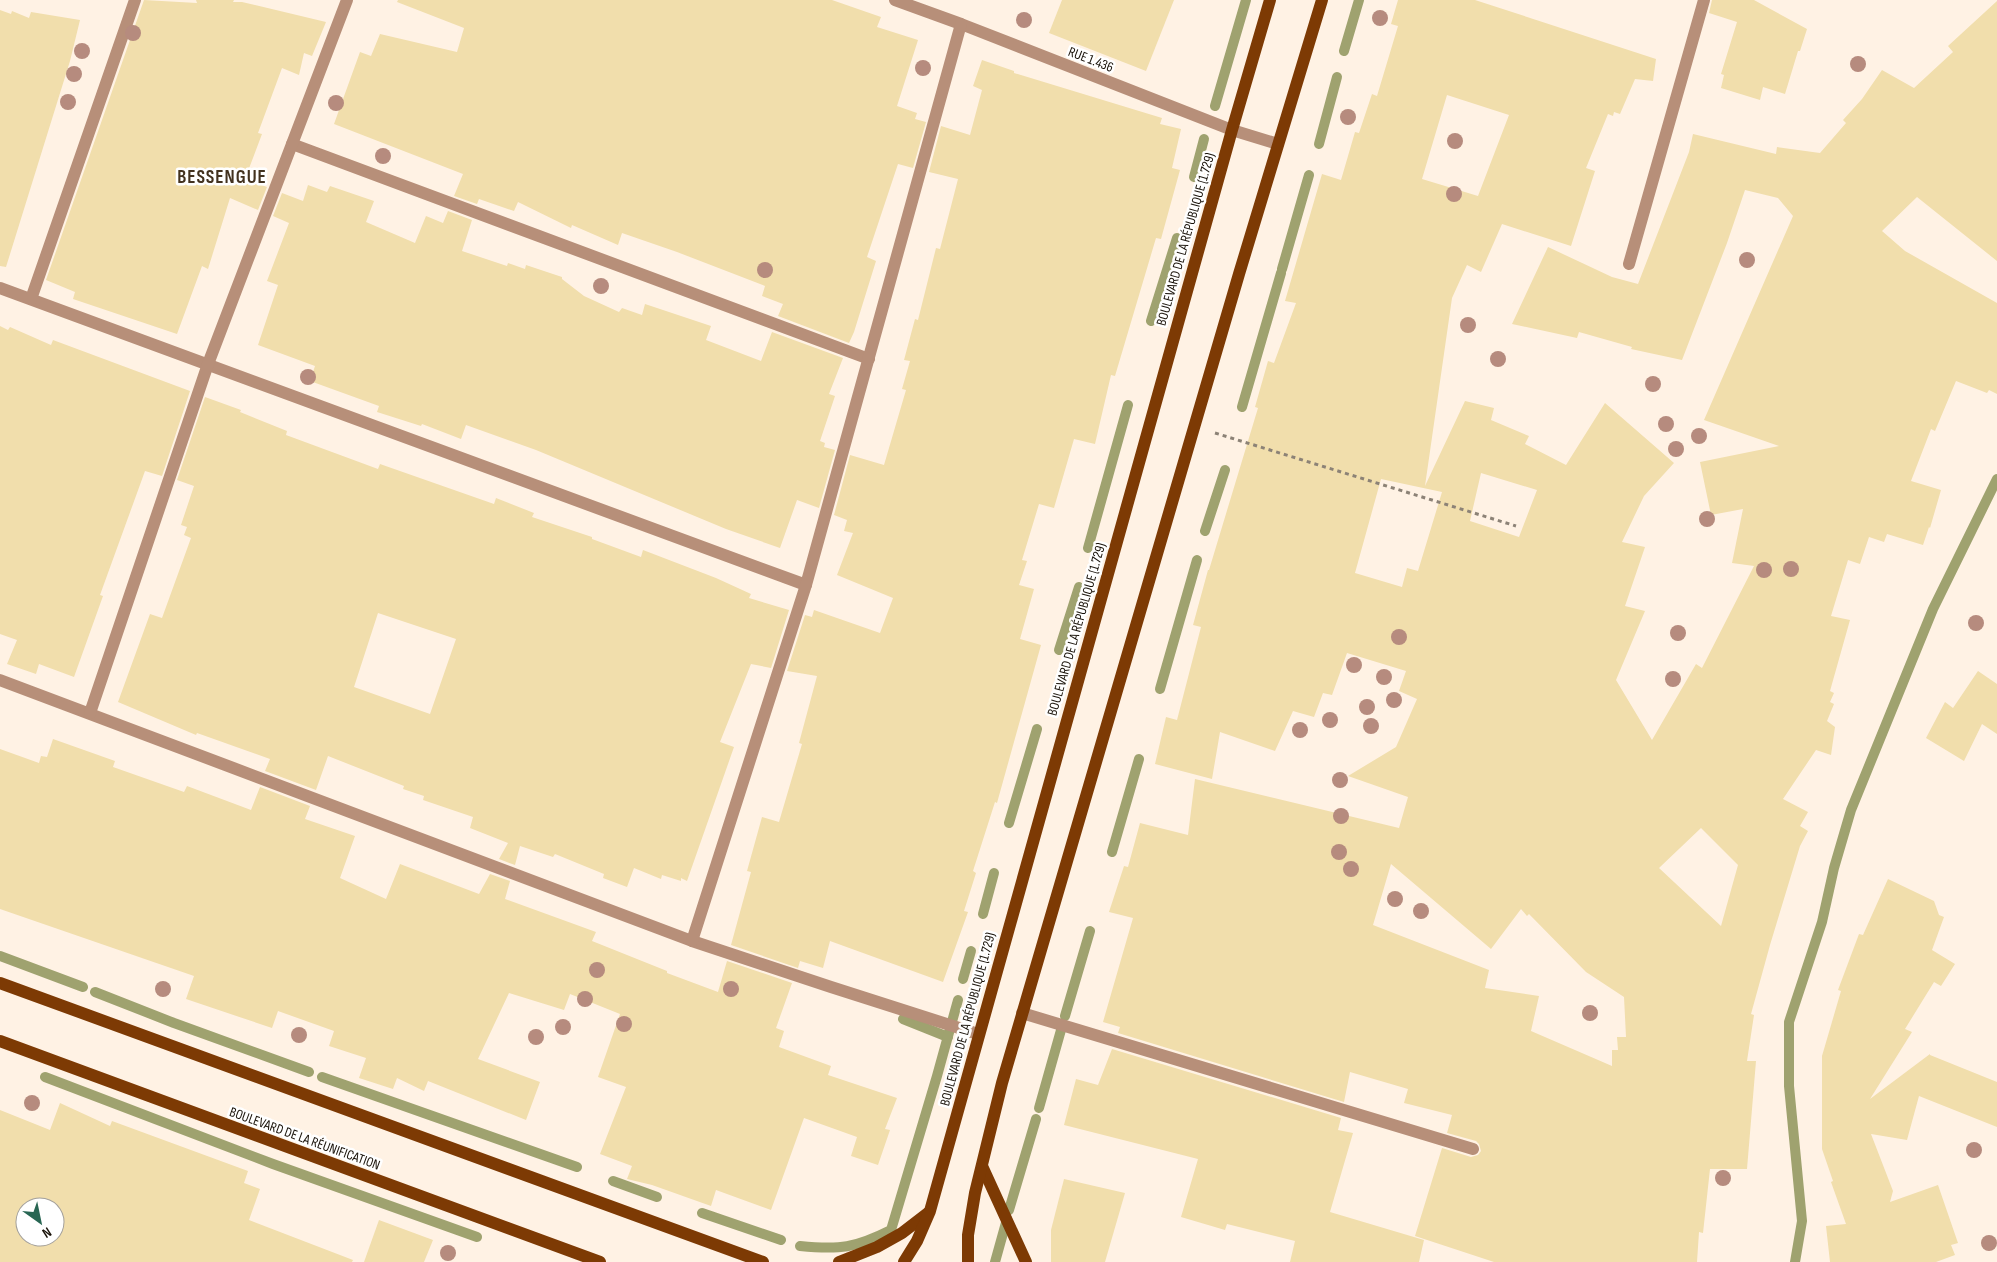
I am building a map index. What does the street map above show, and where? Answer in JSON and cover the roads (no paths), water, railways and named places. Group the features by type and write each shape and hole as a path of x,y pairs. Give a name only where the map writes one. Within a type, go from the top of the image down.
{"main road":[{"name":"BOULEVARD DE LA RÉPUBLIQUE (1.729)","path":"904,1262 917,1241 930,1211 978,1034 1270,0"},
{"path":"968,1262 968,1235 982,1166 1022,1013 1322,0"},
{"path":"0,983 762,1262"},
{"name":"BOULEVARD DE LA RÉUNIFICATION","path":"0,1041 600,1262"},
{"path":"982,1166 1026,1262"},
{"path":"839,1262 877,1247 902,1233 930,1211"}],"street":[{"path":"31,299 134,0"},
{"path":"90,714 208,364 347,0"},
{"name":"RUE 1.436","path":"895,0 1232,130 1278,144"},
{"path":"1629,264 1704,0"},
{"path":"692,941 806,585 961,24"},
{"path":"292,144 869,359"},
{"path":"0,288 806,585"},
{"path":"0,680 692,941 831,988 978,1034"},
{"path":"1022,1013 1473,1148"}],"waterway":[{"path":"1215,106 1246,0"},
{"path":"1344,51 1359,0"},
{"path":"1319,144 1337,77"},
{"path":"1194,177 1204,139"},
{"path":"1282,269 1309,175"},
{"path":"1151,321 1177,238"},
{"path":"1242,407 1281,273"},
{"path":"1088,548 1128,405"},
{"path":"1205,531 1225,470"},
{"path":"1795,1262 1802,1221 1789,1086 1789,1022 1822,922 1834,868 1851,810 1933,609 1997,479"},
{"path":"1160,689 1197,560"},
{"path":"1059,650 1079,587"},
{"path":"1009,823 1037,729"},
{"path":"1112,852 1139,759"},
{"path":"983,914 994,873"},
{"path":"1065,1016 1090,931"},
{"path":"963,979 971,951"},
{"path":"0,956 83,987"},
{"path":"95,992 309,1072"},
{"path":"800,1246 826,1248 847,1246 867,1241 891,1230 958,1000"},
{"path":"903,1019 948,1037"},
{"path":"1039,1108 1061,1030"},
{"path":"45,1077 273,1164 477,1237"},
{"path":"322,1077 577,1167"},
{"path":"1009,1210 1036,1119"},
{"path":"613,1181 657,1197"},
{"path":"702,1213 781,1240"},
{"path":"995,1262 1007,1219"}],"district":[{"name":"BESSENGUE","path":"222,176"}]}
